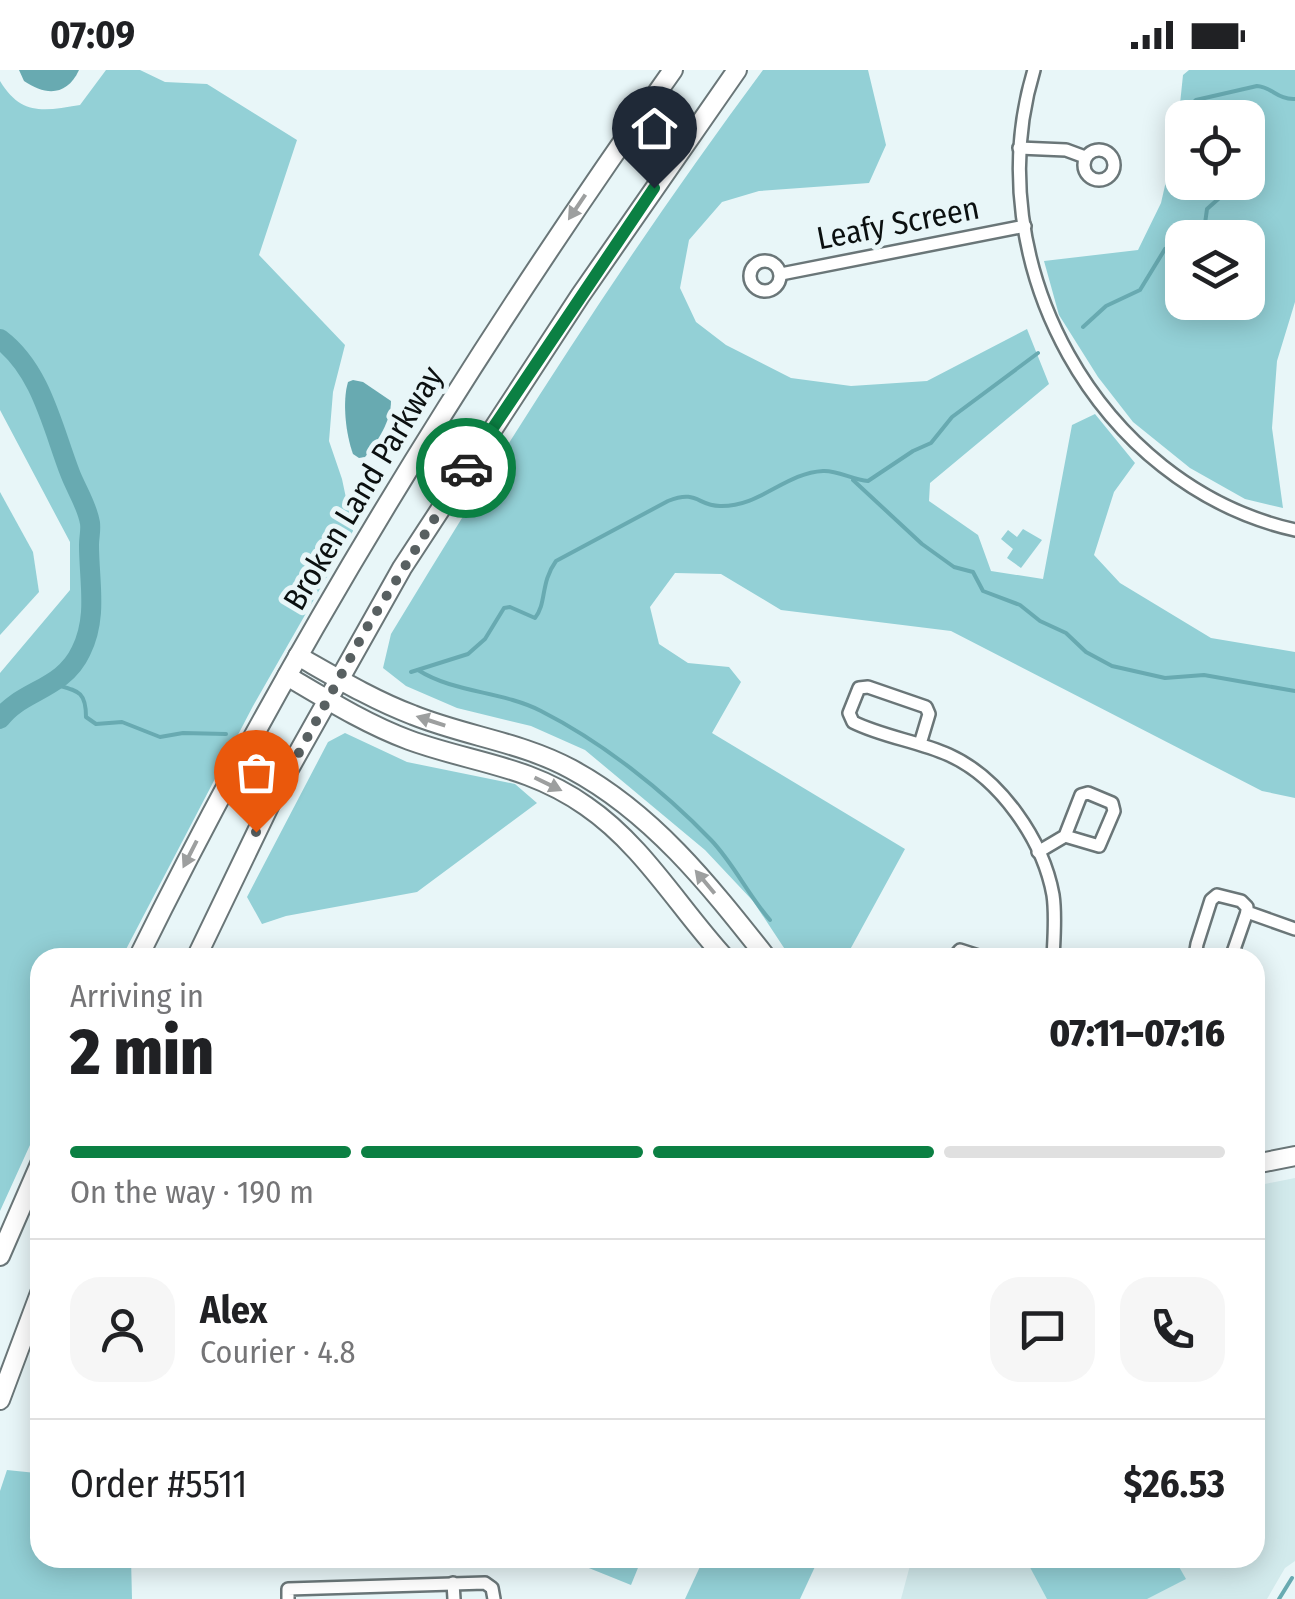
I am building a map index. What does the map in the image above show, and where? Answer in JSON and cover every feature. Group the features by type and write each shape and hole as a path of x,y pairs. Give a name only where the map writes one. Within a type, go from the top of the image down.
{"main road":[{"name":"Broken Land Parkway","path":"143,948 234,770 298,656 484,346 673,70"},
{"path":"201,948 262,820 327,699 449,494 737,70"},
{"path":"298,656 412,715 524,748 596,784 664,838 692,866 759,948"},
{"path":"287,676 406,739 508,766 583,803 604,818 637,852 717,948"},
{"path":"1265,1162 1295,1156"},
{"path":"0,1256 30,1187"},
{"path":"0,1400 30,1320"}],"street":[{"path":"1033,70 1019,148 1025,226 1054,328 1078,373 1115,423 1144,453 1228,507 1295,530"},
{"path":"1019,148 1066,150 1086,158"},
{"name":"Leafy Screen","path":"781,274 1025,226"},
{"path":"920,744 928,714 926,707 859,688 849,713 853,722 965,763 994,786 1038,852 1053,895 1053,948"},
{"path":"1038,852 1065,836 1081,795 1088,793 1114,806 1099,846 1065,836"},
{"path":"1196,948 1214,897 1221,894 1247,907 1234,948"},
{"path":"1246,912 1295,929"},
{"path":"288,1599 288,1590 453,1584 488,1584 494,1599"},
{"path":"453,1584 454,1599"}],"shaded area":[{"path":"19,70 79,70 68,85 48,91 24,81"},
{"path":"106,70 140,70 165,82 207,84 297,140 259,255 345,345 333,392 329,441 353,531 253,706 127,948 30,948 30,1145 0,1211 0,673 70,590 70,542 0,410 0,81 25,106 55,109 80,105"},
{"path":"763,70 868,70 886,145 869,183 759,191 722,202 689,240 680,288 696,322 726,345 791,378 851,386 927,381 1027,329 1049,384 930,483 929,501 978,535 991,571 1043,579 1072,425 1095,414 1135,463 1114,492 1094,555 1120,583 1211,638 1295,652 1295,798 1262,791 951,631 781,610 721,574 675,573 650,607 659,644 688,663 729,667 741,682 712,733 905,849 851,948 784,948 753,901 705,850 585,750 531,726 457,708 406,686 383,668 391,634 525,418 664,208"},
{"path":"1189,70 1295,70 1295,302 1277,361 1272,428 1283,508 1245,499 1190,468 1133,422 1098,377 1059,315 1044,261 1138,250 1161,203 1165,186 1165,200 1265,200 1265,100 1180,100 1183,75"},
{"path":"353,380 363,382 391,401 379,438 365,457 359,458 353,454 346,418 346,390"},
{"path":"0,492 33,552 39,592 0,635"},
{"path":"1023,529 1042,540 1021,568 1007,558 1013,549 1001,539 1008,530 1017,537"},
{"path":"345,733 407,762 515,784 537,803 417,892 262,924 247,897 328,742"},
{"path":"1295,1178 1295,1561 1285,1568 1267,1599 901,1599 909,1568 1265,1568 1265,1184"},
{"path":"7,1470 30,1472 30,1568 131,1568 132,1599 0,1599 0,1491"},
{"path":"589,1568 638,1568 631,1585"},
{"path":"699,1568 814,1568 800,1599 685,1599"},
{"path":"1030,1568 1180,1568 1186,1579 1147,1599 1047,1599"}],"waterway":[{"path":"1196,100 1257,86 1295,99"},
{"path":"1205,220 1207,209 1217,200"},
{"path":"1083,327 1106,306 1140,290 1165,249"},
{"path":"0,339 26,366 35,383 86,510 90,526 91,599 86,638 73,664 0,719"},
{"path":"411,672 468,654 485,639 504,608 535,618 556,561 668,501 692,497 712,505 734,505 796,477 823,471 868,481 931,443 952,417 1038,353"},
{"path":"853,480 922,544 954,567 973,572 983,591 1020,605 1112,666 1165,678 1204,675 1295,691"},
{"path":"418,670 447,683 526,704 609,752 673,803 711,840 770,920"},
{"path":"53,684 78,693 84,701 86,717 96,724 122,722 160,737 226,734"},
{"path":"1279,1599 1292,1578"}],"way so far":[{"path":"256,832 366,629 466,468"}],"route":[{"path":"466,468 654,188"}]}
